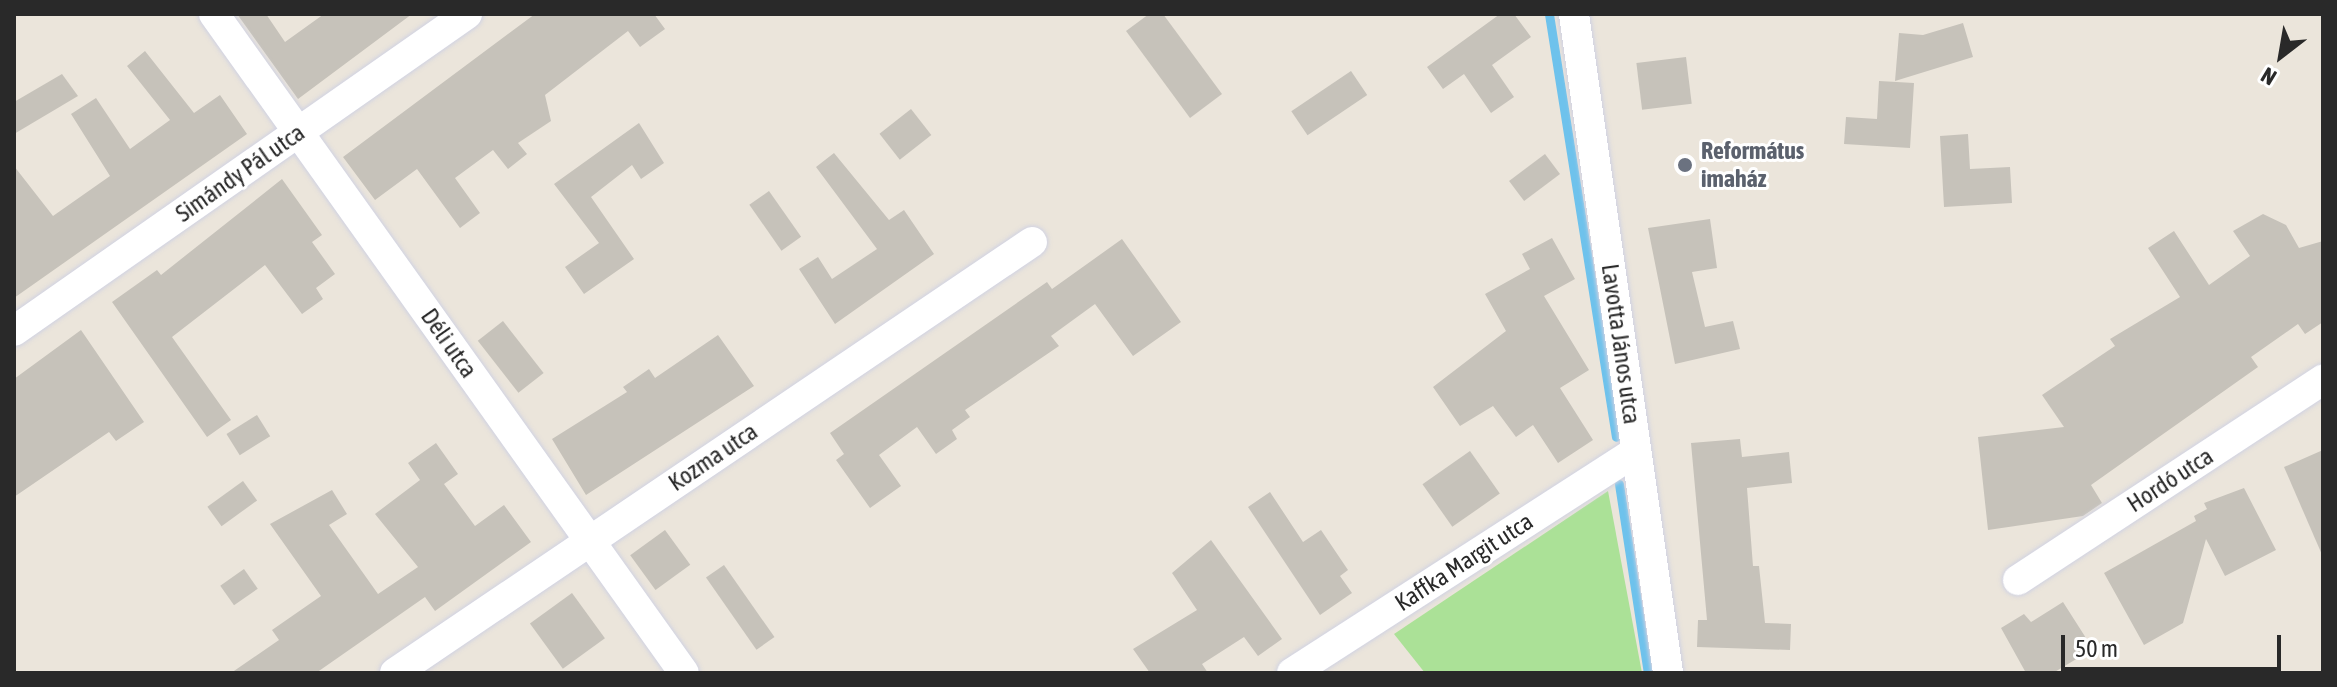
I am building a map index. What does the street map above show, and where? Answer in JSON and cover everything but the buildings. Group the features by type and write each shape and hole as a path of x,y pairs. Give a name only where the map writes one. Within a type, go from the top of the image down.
{"street":[{"name":"Déli utca","path":"214,14 684,673"},
{"name":"Simándy Pál utca","path":"14,331 467,14"},
{"name":"Lavotta János utca","path":"1574,14 1668,673"},
{"name":"Kozma utca","path":"395,673 1032,242"},
{"name":"Hordó utca","path":"2018,580 2323,381"},
{"name":"Kaffka Margit utca","path":"1292,673 1636,451"}],"green space":[{"path":"1608,491 1642,673 1425,673 1394,634"}],"waterway":[{"path":"1549,14 1616,437"},
{"path":"1619,484 1648,673"}],"place":[{"name":"Református imaház","path":"1685,165"}]}
